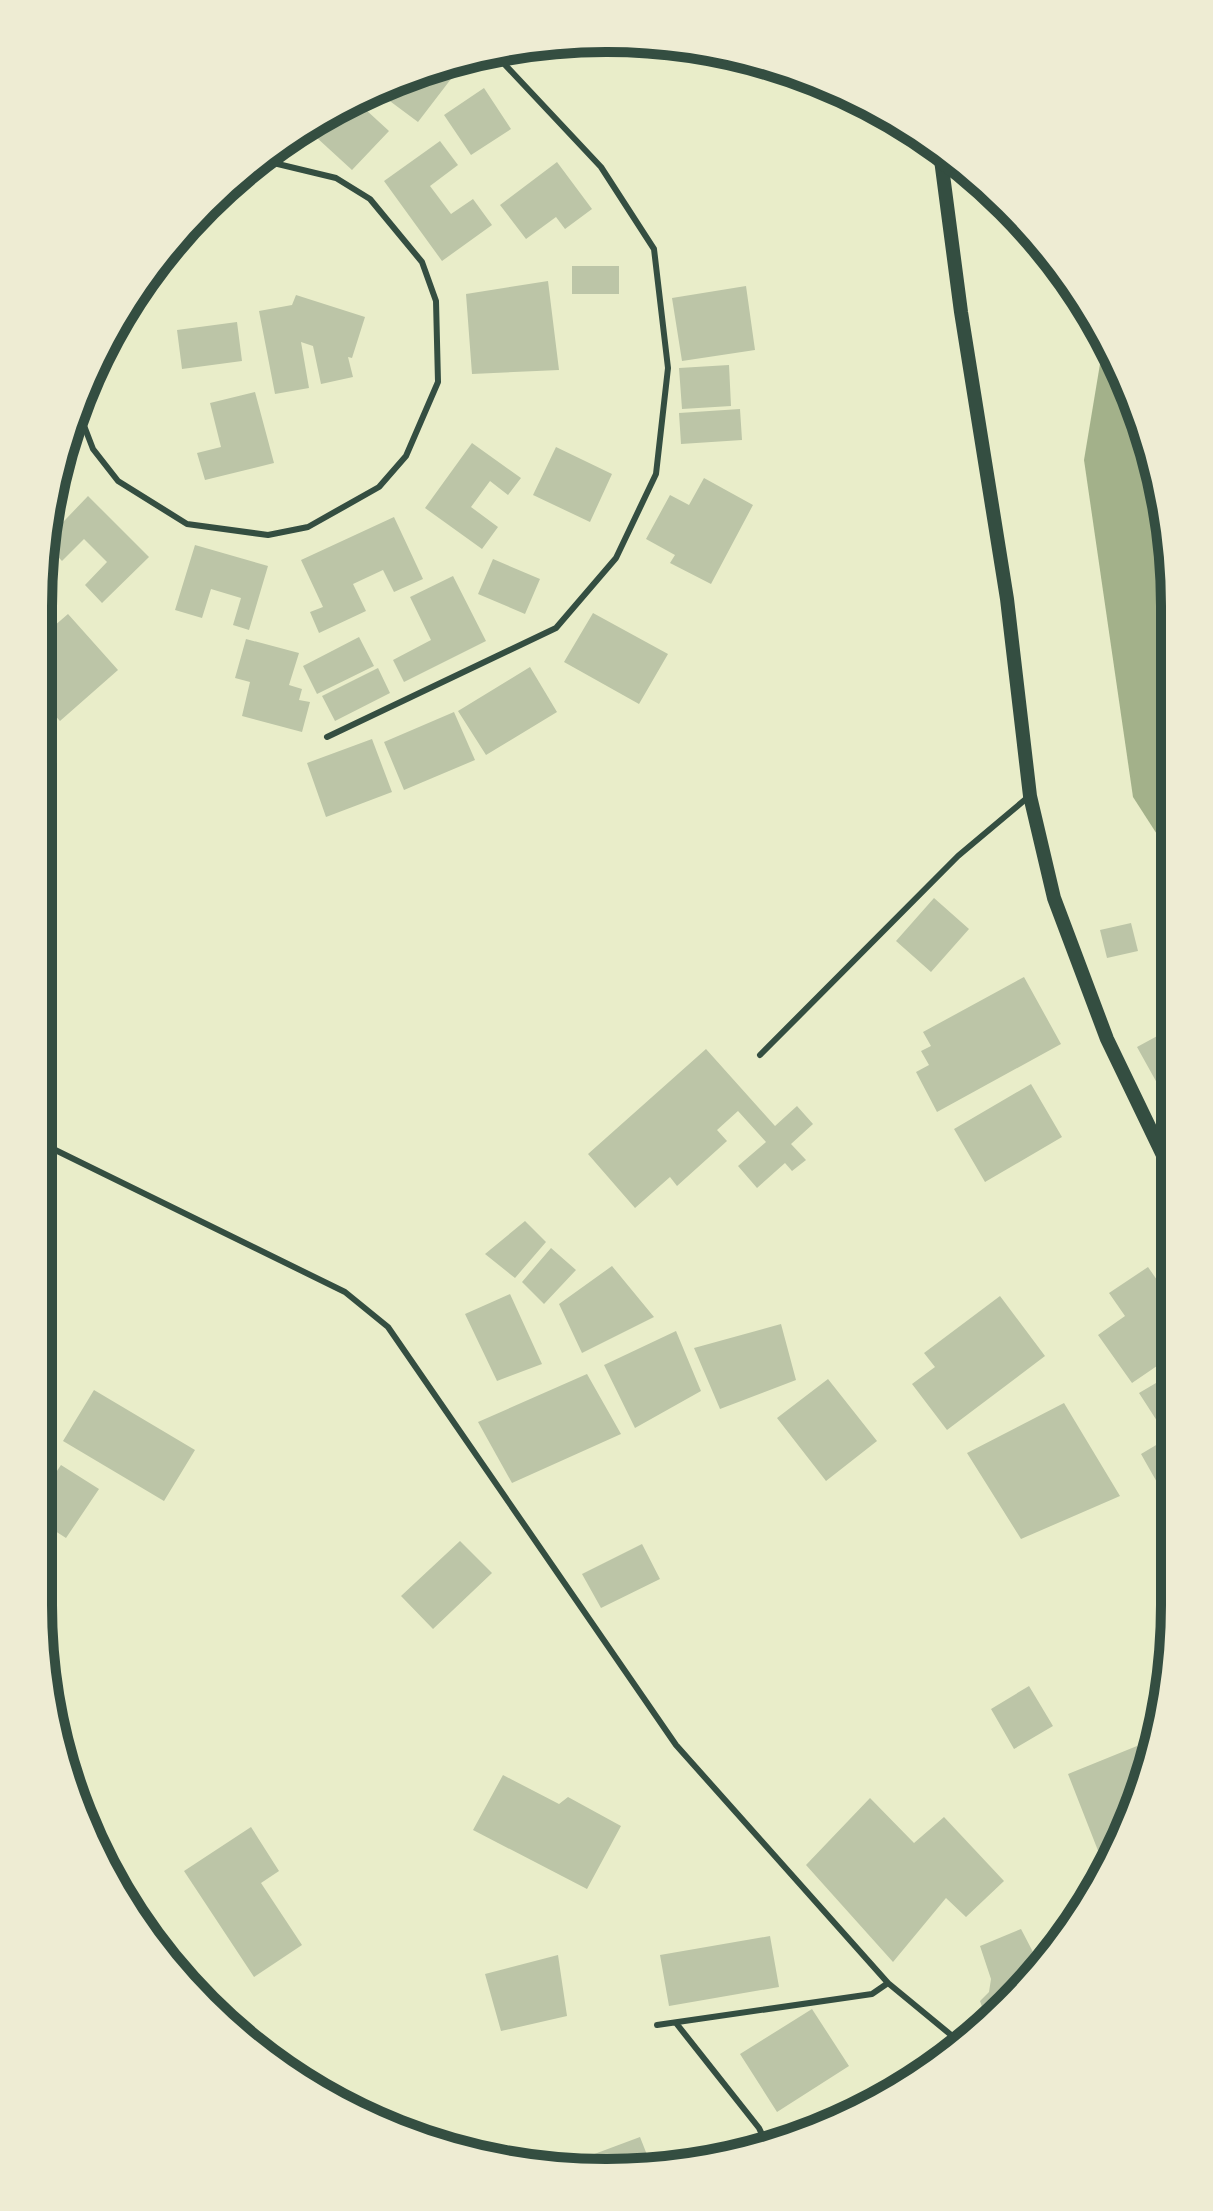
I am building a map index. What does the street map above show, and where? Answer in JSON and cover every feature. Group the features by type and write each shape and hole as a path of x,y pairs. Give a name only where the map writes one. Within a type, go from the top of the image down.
{"street":[{"path":"942,165 961,312 1007,599 1030,796 1059,912 1107,1039 1161,1151"}],"lane":[{"path":"327,737 556,628 616,558 656,474 668,368 654,249 601,167 503,62"},
{"path":"83,423 93,449 118,481 187,524 268,535 308,527 379,487 406,456 438,382 436,301 422,262 370,199 336,178 274,163"},
{"path":"760,1055 958,856 1030,796"},
{"path":"52,1148 345,1292 388,1327 676,1745 888,1983 953,2037"},
{"path":"657,2025 872,1994 888,1983"},
{"path":"676,2023 763,2136"}],"shaded area":[{"path":"1101,356 1132,428 1156,534 1161,606 1161,840 1133,797 1084,460"}],"building":[{"path":"454,75 418,122 386,98 428,81"},
{"path":"484,88 511,129 471,155 444,115"},
{"path":"364,108 389,131 352,170 316,137 329,126"},
{"path":"440,141 458,165 430,186 451,214 473,199 492,225 442,261 384,181"},
{"path":"557,162 592,209 565,229 556,217 526,239 500,205"},
{"path":"572,266 619,266 619,294 572,294"},
{"path":"548,281 559,370 472,374 466,294"},
{"path":"746,286 755,350 682,361 672,298"},
{"path":"296,295 365,317 352,358 348,357 353,377 321,384 313,346 301,342 309,388 275,394 259,311 292,305"},
{"path":"237,322 242,361 182,369 177,330"},
{"path":"729,365 731,406 682,409 679,368"},
{"path":"255,392 274,463 205,480 197,453 221,447 210,403"},
{"path":"740,409 742,440 681,444 679,413"},
{"path":"472,443 521,478 508,495 490,481 471,507 498,527 482,549 425,508"},
{"path":"556,447 612,474 590,522 533,495"},
{"path":"704,478 753,505 711,584 670,563 675,555 646,539 670,495 689,505"},
{"path":"88,496 149,557 102,603 85,585 107,562 84,539 62,561 55,553 58,527"},
{"path":"394,517 423,579 394,592 383,570 353,584 366,611 319,633 310,612 323,607 301,560"},
{"path":"195,545 268,566 249,630 233,625 241,598 211,589 202,618 175,610"},
{"path":"493,559 540,579 525,614 478,594"},
{"path":"453,576 486,641 404,682 393,660 431,640 410,597"},
{"path":"593,613 668,654 639,704 564,662"},
{"path":"68,614 118,670 60,721 52,712 52,628"},
{"path":"359,637 374,666 317,694 303,666"},
{"path":"246,639 299,653 289,685 302,689 299,700 310,702 302,732 242,716 250,682 235,678"},
{"path":"530,667 557,712 486,755 458,711"},
{"path":"378,668 390,693 335,721 322,696"},
{"path":"454,712 475,760 404,790 384,742"},
{"path":"372,739 392,792 326,817 307,763"},
{"path":"934,898 969,929 931,972 896,941"},
{"path":"1131,923 1138,951 1107,958 1100,930"},
{"path":"1024,977 1061,1044 937,1112 916,1072 929,1065 921,1051 931,1046 923,1032"},
{"path":"1161,1034 1161,1090 1137,1047"},
{"path":"706,1049 775,1126 797,1106 813,1124 791,1144 806,1160 792,1171 785,1163 757,1188 738,1166 766,1142 738,1111 717,1130 727,1141 677,1186 670,1177 635,1208 588,1154"},
{"path":"1031,1084 1062,1137 985,1182 954,1129"},
{"path":"525,1221 546,1242 515,1278 485,1254"},
{"path":"551,1248 576,1270 544,1304 522,1282"},
{"path":"612,1266 654,1317 582,1353 559,1304"},
{"path":"1148,1267 1161,1286 1161,1363 1132,1383 1098,1335 1125,1316 1109,1293"},
{"path":"510,1294 542,1364 497,1381 465,1314"},
{"path":"1000,1296 1045,1356 947,1430 912,1384 935,1367 924,1353"},
{"path":"781,1324 796,1380 720,1409 694,1348"},
{"path":"676,1331 701,1391 635,1428 604,1365"},
{"path":"587,1374 621,1434 512,1483 478,1422"},
{"path":"828,1379 877,1441 826,1481 777,1418"},
{"path":"1161,1380 1161,1427 1139,1393"},
{"path":"94,1390 195,1450 164,1501 63,1441"},
{"path":"1064,1403 1120,1496 1021,1539 967,1453"},
{"path":"1161,1442 1161,1489 1141,1454"},
{"path":"61,1465 99,1489 66,1538 52,1529 52,1478"},
{"path":"460,1541 492,1573 433,1629 401,1596"},
{"path":"642,1544 660,1579 601,1608 582,1574"},
{"path":"1029,1686 1053,1726 1014,1749 991,1709"},
{"path":"1137,1746 1140,1755 1132,1783 1100,1857 1068,1774"},
{"path":"503,1775 559,1804 568,1797 621,1826 587,1889 473,1830"},
{"path":"870,1798 914,1843 944,1817 1004,1881 966,1917 946,1898 893,1962 806,1865"},
{"path":"251,1827 279,1871 261,1883 302,1945 254,1977 184,1871"},
{"path":"1021,1929 1036,1954 983,2011 980,2001 989,1992 991,1979 980,1946"},
{"path":"770,1936 779,1987 669,2006 660,1955"},
{"path":"558,1955 567,2016 501,2031 485,1974"},
{"path":"812,2009 849,2066 777,2112 740,2054"},
{"path":"640,2137 648,2157 606,2159 589,2156"}]}
